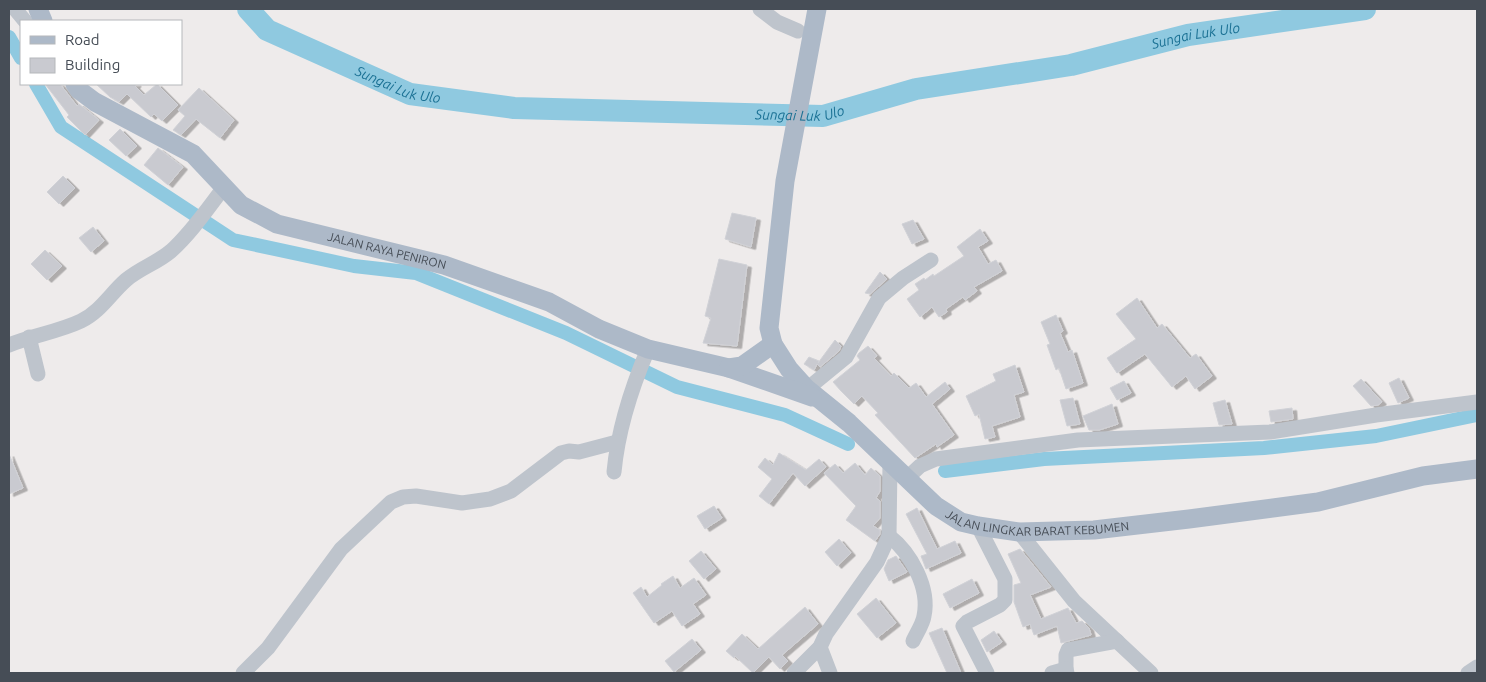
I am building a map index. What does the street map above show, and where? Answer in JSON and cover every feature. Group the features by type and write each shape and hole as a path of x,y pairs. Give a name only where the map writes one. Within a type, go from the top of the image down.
{"main road":[{"name":"JALAN LINGKAR BARAT KEBUMEN","path":"818,9 792,140 778,237 769,328 773,344 789,369 807,389 823,401 936,506 961,522 978,526 1019,532 1094,530 1318,502 1423,476 1476,467"},
{"name":"JALAN RAYA PENIRON","path":"76,85 79,90 102,106 193,154 241,205 277,224 444,265 549,302 599,329 648,349 729,368 823,401"},
{"path":"729,368 742,366 773,344"}],"street":[{"path":"15,9 23,20"},
{"path":"760,9 777,22 798,31"},
{"path":"9,344 55,331 83,320 127,280 157,262 186,236 225,186"},
{"path":"807,389 846,357 879,298 903,278 930,260"},
{"path":"29,337 38,374"},
{"path":"614,472 617,442 633,386 648,349"},
{"path":"906,479 927,462 955,456 1078,440 1270,432 1376,414 1477,402"},
{"path":"243,673 268,648 341,549 369,520 391,502 403,497 416,496 462,503 490,499 511,491 561,453 569,450 579,452 617,442"},
{"path":"794,673 820,647 826,634 878,562 889,536 890,464"},
{"path":"978,526 1005,579 1005,600 1000,606 967,622 963,626 987,673"},
{"path":"1019,532 1074,601 1151,673"},
{"path":"889,536 908,555 922,587 925,603 924,617 913,641"},
{"path":"1062,672 1068,650 1117,641"},
{"path":"820,647 830,673"},
{"path":"1468,673 1477,667"}],"building":[{"path":"46,85 61,85 77,106 79,104 99,120 85,135 67,117 69,115"},
{"path":"97,85 136,85 144,95 158,85 178,105 162,121 154,114 151,117 127,94 119,102 110,97"},
{"path":"199,88 234,120 220,138 196,119 181,135 173,130 185,116 178,110"},
{"path":"120,129 137,146 126,156 109,140"},
{"path":"158,148 183,167 168,185 144,165"},
{"path":"63,176 75,188 59,204 47,192"},
{"path":"732,213 756,218 751,247 725,239"},
{"path":"913,220 924,239 912,244 902,224"},
{"path":"93,227 104,241 91,252 79,238"},
{"path":"980,229 988,241 978,247 988,264 996,260 1002,271 974,287 977,291 965,300 963,297 946,309 947,312 939,317 932,307 920,317 907,299 919,290 915,284 933,274 934,276 964,256 957,247"},
{"path":"45,250 62,266 47,280 31,264"},
{"path":"719,259 747,265 737,346 703,343 711,318 705,316"},
{"path":"880,272 887,279 870,294 865,293"},
{"path":"1137,298 1157,328 1162,324 1190,358 1196,354 1212,376 1195,389 1186,376 1172,387 1145,354 1117,373 1107,358 1136,339 1116,314"},
{"path":"1056,315 1063,331 1060,333 1068,352 1072,350 1083,383 1066,389 1059,368 1056,370 1047,345 1050,344 1041,322"},
{"path":"835,340 841,346 839,351 820,367 817,364 814,370 804,364 809,357 819,361 818,363"},
{"path":"868,346 877,356 874,358 891,376 894,373 909,388 916,383 926,397 945,382 950,389 932,404 954,435 937,447 936,444 915,458 875,415 878,413 862,396 854,404 841,391 833,382 860,360 857,356"},
{"path":"1015,365 1024,392 1014,395 1020,417 992,426 995,437 985,439 979,414 975,416 966,396 996,381 993,374"},
{"path":"1399,378 1409,398 1398,403 1389,383"},
{"path":"1361,379 1382,402 1371,406 1353,386"},
{"path":"1124,381 1131,393 1117,400 1110,388"},
{"path":"1073,398 1080,424 1067,426 1060,400"},
{"path":"1225,400 1232,424 1219,425 1213,403"},
{"path":"1112,404 1118,424 1099,430 1089,430 1083,416"},
{"path":"1292,408 1293,419 1271,422 1269,411"},
{"path":"779,453 806,470 819,459 826,467 805,486 793,473 769,504 759,496 772,479 758,467 765,458 773,465"},
{"path":"9,454 23,488 9,494"},
{"path":"855,463 865,475 871,468 880,476 880,491 876,498 880,501 880,518 873,526 880,530 880,534 875,541 846,520 856,506 824,473 835,464 843,473"},
{"path":"714,506 722,518 705,529 697,516"},
{"path":"917,508 937,549 955,541 961,553 926,569 921,556 927,554 906,514"},
{"path":"839,539 851,553 837,566 825,552"},
{"path":"1020,549 1051,587 1030,595 1041,619 1068,608 1076,623 1082,621 1089,628 1091,635 1061,643 1057,626 1034,635 1030,624 1023,627 1014,602 1014,585 1021,583 1008,554"},
{"path":"701,551 716,569 704,579 689,561"},
{"path":"896,556 907,572 889,581 884,569 888,560"},
{"path":"673,576 680,588 694,578 706,595 693,604 700,614 682,626 672,611 654,623 633,593 641,587 647,597"},
{"path":"972,579 979,593 950,608 943,594"},
{"path":"876,598 896,623 877,638 857,614"},
{"path":"805,607 818,624 782,655 788,661 780,669 769,657 753,673 735,656 734,658 726,651 742,634 758,649"},
{"path":"942,628 961,673 947,673 929,633"},
{"path":"994,631 1002,642 987,652 981,640"},
{"path":"692,639 701,650 674,672 665,661"}],"waterway":[{"name":"Sungai Luk Ulo","path":"248,9 267,30 410,94 514,108 823,116 916,89 1071,65 1188,35 1365,9"},
{"path":"9,37 20,56"},
{"path":"37,85 61,127 233,240 354,266 416,273 566,333 677,387 785,415 848,444"},
{"path":"945,471 1044,459 1264,448 1376,436 1477,415"}]}
